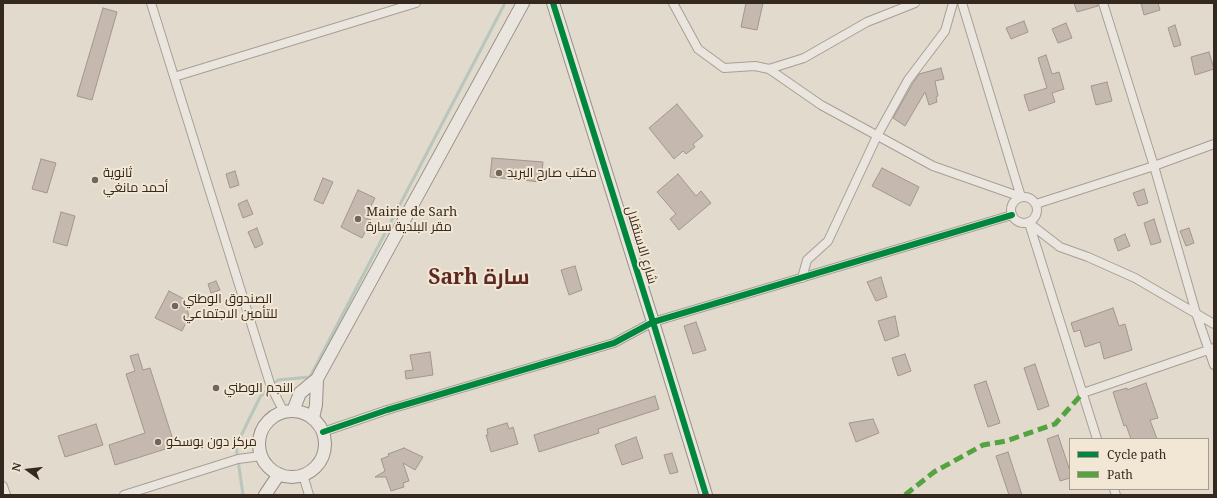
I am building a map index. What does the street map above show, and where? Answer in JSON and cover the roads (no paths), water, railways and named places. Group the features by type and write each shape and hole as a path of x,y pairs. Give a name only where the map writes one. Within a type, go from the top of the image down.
{"street":[{"path":"151,3 271,387 289,412"},
{"path":"174,77 416,3"},
{"path":"312,418 316,405 318,379 523,3"},
{"name":"شارع الاستقلال","path":"553,3 706,495"},
{"path":"673,3 698,49 724,68 755,66 769,68 804,58 867,22 915,3"},
{"path":"802,278 807,260 828,241 876,136 908,80 945,31 953,3"},
{"path":"962,3 1021,197"},
{"path":"1103,3 1154,166 1196,313 1212,349 1214,365"},
{"path":"769,68 821,105 933,166 1021,197 1030,198 1036,204 1038,210 1037,215 1028,223 1020,223 1012,215 1012,206 1017,199 1021,197"},
{"path":"1036,204 1154,166 1214,144"},
{"path":"323,432 387,410 614,342 653,322 1012,215"},
{"path":"1028,223 1060,246 1135,278 1214,324"},
{"path":"1028,223 1098,438"},
{"path":"1082,393 1212,349"},
{"path":"289,412 300,392 318,379"},
{"path":"289,412 304,413 312,418 323,432 325,443 324,453 316,466 303,475 295,477 287,477 271,470 265,464 261,456 259,445 261,434 266,424 274,417 289,412"},
{"path":"124,495 238,459 261,456"},
{"path":"265,495 279,474"},
{"path":"303,475 309,495"},
{"path":"3,486 6,495"}],"waterway":[{"path":"243,495 236,446 260,397 278,380 310,377 504,5"}],"place":[{"name":"مكتب صارح البريد","path":"499,173"},
{"name":"ثانوية أحمد مانغي","path":"95,180"},
{"name":"Mairie de Sarh مقر البلدية سارة","path":"358,219"},
{"name":"الصندوق الوطني للتأمين الاجتماعي","path":"175,306"},
{"name":"النجم الوطني","path":"216,388"},
{"name":"مركز دون بوسكو","path":"158,442"}],"district":[{"name":"Sarh سارة","path":"479,278"}]}
